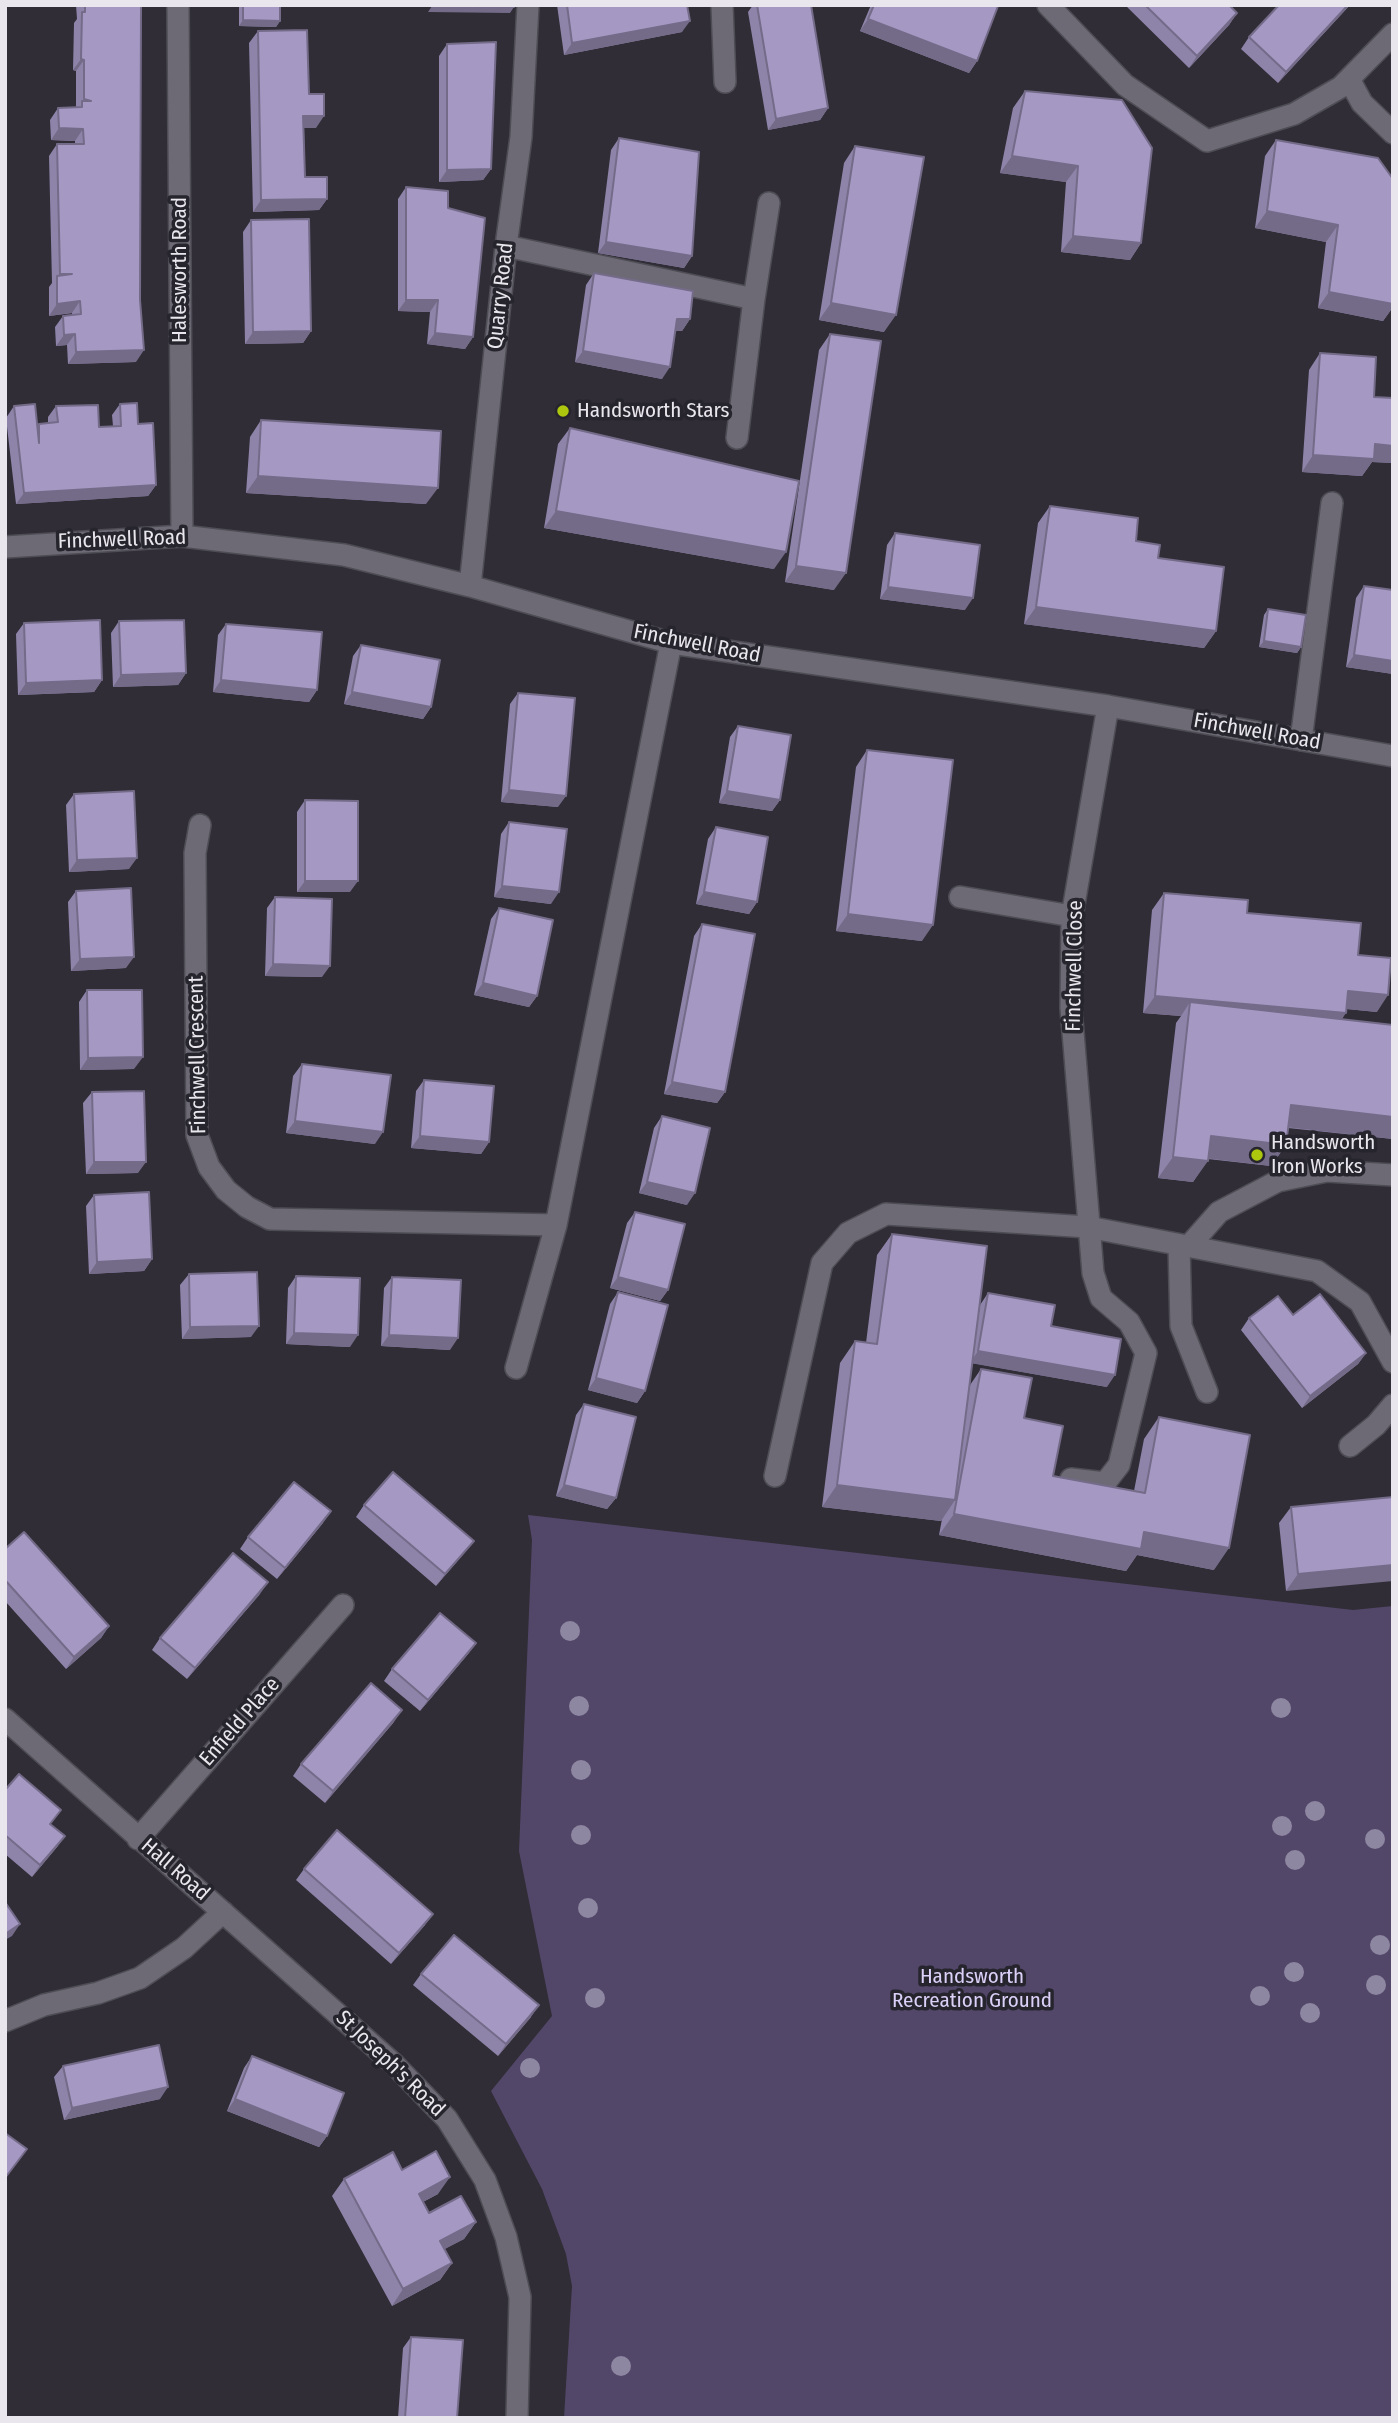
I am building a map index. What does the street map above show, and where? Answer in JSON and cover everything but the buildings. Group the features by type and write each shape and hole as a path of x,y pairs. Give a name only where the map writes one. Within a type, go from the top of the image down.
{"street":[{"name":"Halesworth Road","path":"178,5 182,536"},
{"name":"Quarry Road","path":"470,586 506,246 521,137 528,5"},
{"path":"722,5 725,82"},
{"path":"1048,5 1125,85 1207,141 1294,114 1349,79 1393,34"},
{"path":"1349,79 1362,103 1393,133"},
{"path":"737,438 769,203"},
{"path":"506,246 754,299"},
{"path":"1301,740 1332,503"},
{"name":"Finchwell Road","path":"5,547 182,536 344,555 470,586 671,643 1108,706 1393,756"},
{"path":"516,1368 556,1225 671,643"},
{"name":"Finchwell Close","path":"1071,1479 1105,1483 1119,1465 1146,1353 1129,1322 1101,1298 1093,1273 1071,1008 1072,916 1108,706"},
{"name":"Finchwell Crescent","path":"200,825 195,853 197,1135 209,1167 226,1190 247,1207 270,1219 556,1225"},
{"path":"960,897 1072,916"},
{"path":"1207,1392 1181,1326 1184,1245 1219,1212 1278,1181 1327,1171 1393,1175"},
{"path":"775,1476 822,1263 848,1233 886,1214 1088,1227 1317,1271 1360,1302 1393,1362"},
{"path":"1350,1446 1376,1425 1393,1405"},
{"name":"Enfield Place","path":"138,1839 342,1605"},
{"name":"Hall Road","path":"5,1719 223,1912 184,1948 140,1978 99,1993 44,2005 5,2021"},
{"name":"St Joseph's Road","path":"223,1912 395,2065 447,2119 485,2180 506,2237 520,2297 517,2418"}],"green space":[{"name":"Handsworth Recreation Ground","path":"528,1515 1353,1610 1393,1606 1393,2418 564,2418 572,2286 566,2254 542,2189 491,2091 552,2016 519,1851 532,1540"}],"place":[{"name":"Handsworth Stars","path":"563,411"},
{"name":"Handsworth Iron Works","path":"1257,1155"}]}
